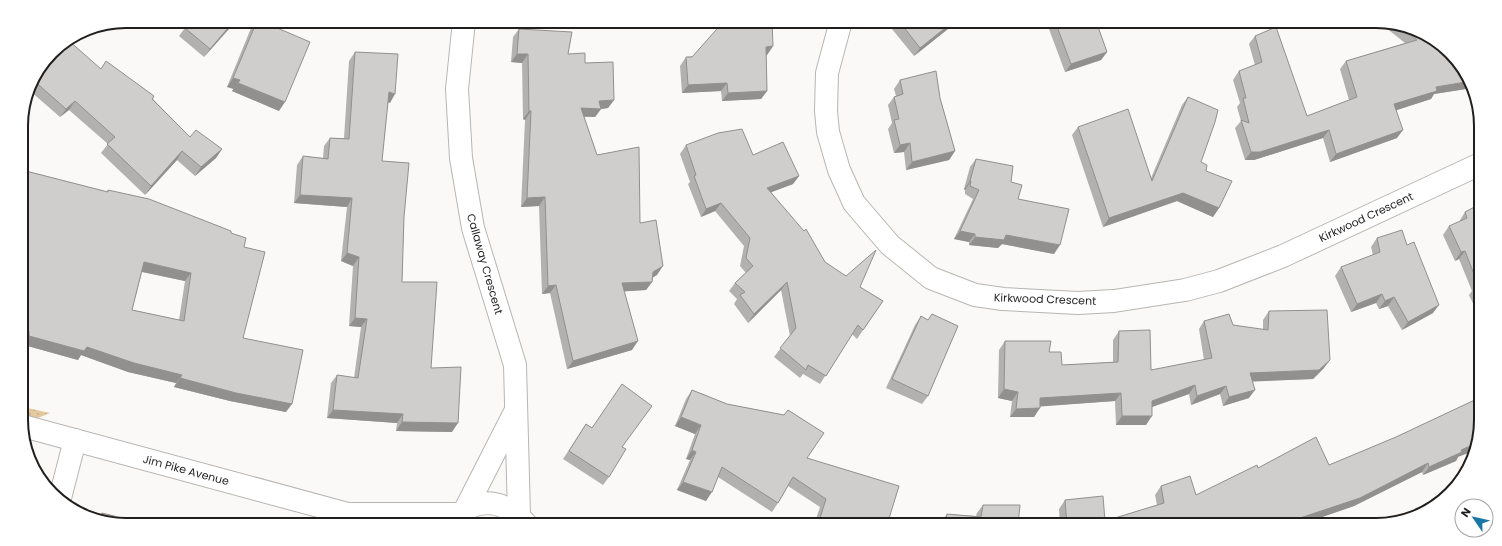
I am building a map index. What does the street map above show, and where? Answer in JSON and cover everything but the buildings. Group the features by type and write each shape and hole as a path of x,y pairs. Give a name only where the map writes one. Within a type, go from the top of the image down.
{"street":[{"name":"Callaway Crescent","path":"463,28 458,89 461,158 473,228 515,365 522,518"},
{"name":"Kirkwood Crescent","path":"839,28 828,74 826,111 828,132 834,154 854,203 890,244 931,278 975,295 1003,299 1078,302 1114,301 1185,290 1218,281 1283,256 1474,167"},
{"name":"Callaway Crescent","path":"458,516 516,410"},
{"name":"Jim Pike Avenue","path":"28,427 348,514 355,518"},
{"path":"61,494 75,440"},
{"name":"Jim Pike Avenue","path":"348,514 458,516 476,505 487,503 498,504 509,508 520,518"}],"shaded area":[{"path":"28,408 50,413 28,422"}]}
